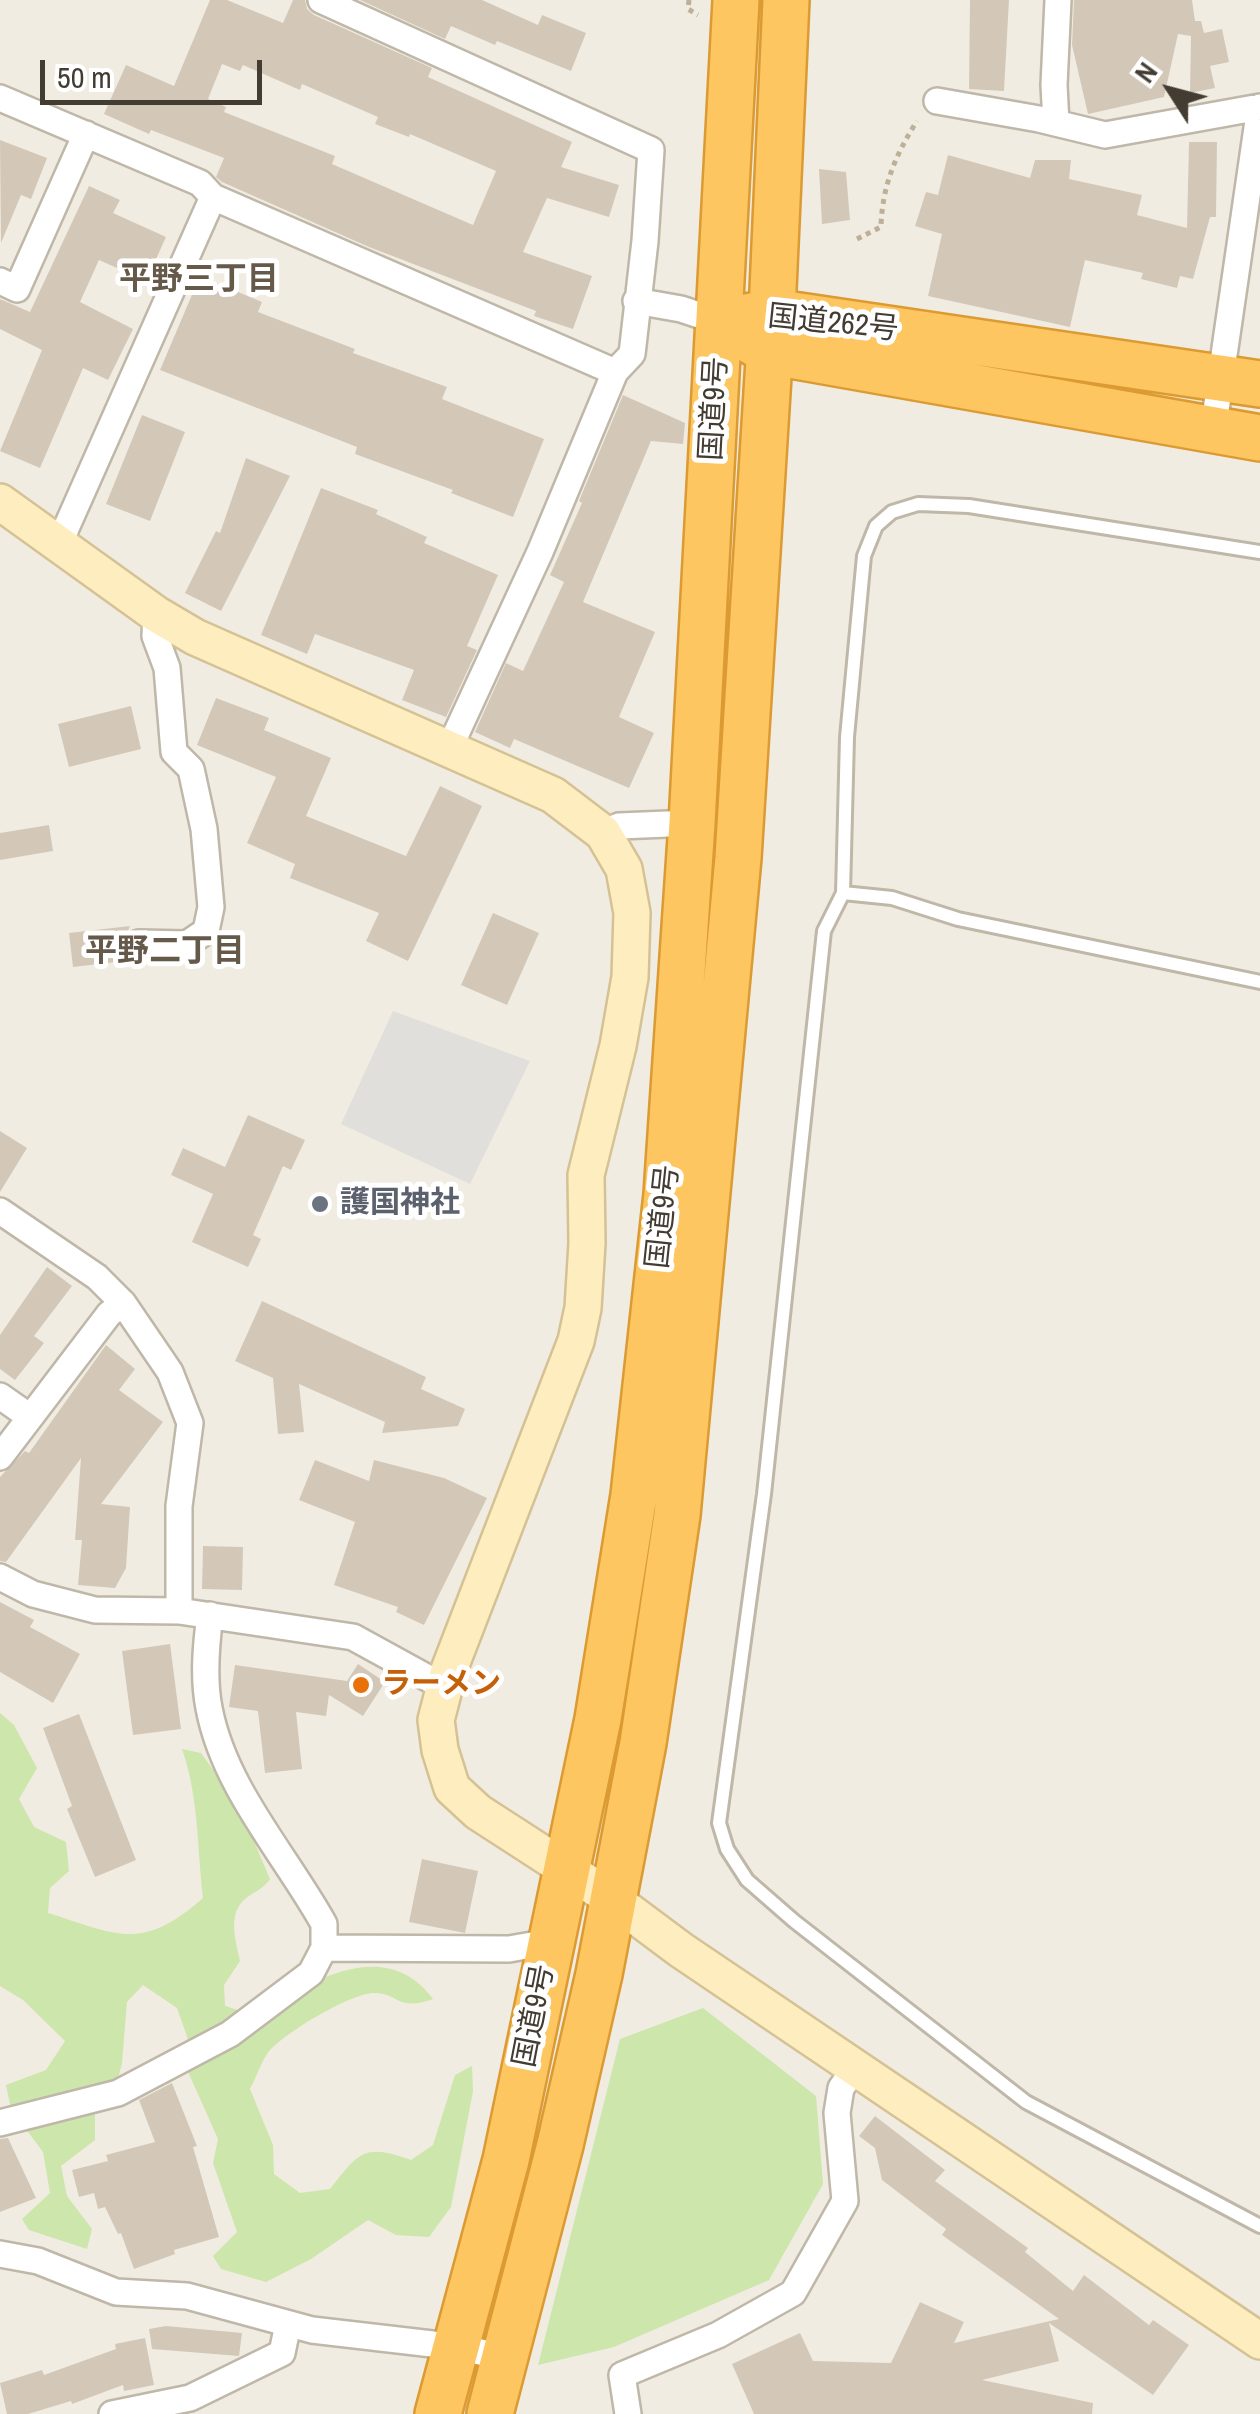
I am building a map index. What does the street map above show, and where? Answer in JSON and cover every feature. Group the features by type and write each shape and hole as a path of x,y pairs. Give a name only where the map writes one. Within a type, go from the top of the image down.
{"highway":[{"name":"国道9号","path":"490,2414 560,2145 614,1900 643,1743 677,1515 738,858 786,0"},
{"name":"国道9号","path":"438,2414 506,2160 598,1719 634,1495 667,1194 720,322 717,7"},
{"name":"国道262号","path":"720,322 1213,431 1260,438"},
{"name":"国道262号","path":"770,332 1241,381"}],"street":[{"path":"321,0 651,150 632,354 615,372 540,552 450,749"},
{"path":"1056,123 1058,0"},
{"path":"0,98 200,183 213,197 615,372"},
{"path":"937,101 1106,135 1260,107 1241,381 1213,431"},
{"path":"0,281 17,288 86,134"},
{"path":"59,544 213,197"},
{"path":"636,301 681,309 720,322"},
{"path":"0,502 156,614 195,637 554,795 602,833 624,869 632,913 630,977 618,1046 586,1175 583,1308 576,1342 548,1421 444,1688 436,1720 452,1788 478,1812 614,1900 1260,2341"},
{"path":"138,942 188,944 206,930 211,907 204,829 191,769 174,752 167,668 155,636 156,614"},
{"path":"602,833 618,826 692,823"},
{"path":"0,1211 97,1277 123,1303 170,1372 190,1424 179,1506 178,1611"},
{"path":"0,1457 109,1314 123,1303"},
{"path":"0,1396 30,1417"},
{"path":"0,1578 32,1594 95,1610 178,1611 353,1638 444,1688"},
{"path":"0,2123 118,2093 230,2034 310,1973 324,1948 324,1924 234,1778 217,1741 208,1704 206,1650 210,1616"},
{"path":"324,1948 508,1949 550,1942"},
{"path":"628,2414 622,2374 718,2335 793,2293 845,2201 836,2113 841,2088 856,2068"},
{"path":"0,2254 38,2261 116,2292 187,2296 312,2330 458,2348 506,2358"},
{"path":"112,2414 190,2398 282,2353 288,2324"}],"lane":[{"path":"1260,552 969,506 918,504 892,512 876,526 864,556 847,738 844,893 824,931 764,1494 719,1823 727,1849 748,1880 794,1921 1026,2102 1260,2226"},
{"path":"844,893 892,898 958,919 1260,982"}],"path":[{"path":"688,0 688,10 717,7"},
{"path":"857,239 881,226 889,174 920,116 937,101"}],"green space":[{"path":"0,1713 14,1725 37,1768 19,1799 34,1827 66,1842 69,1871 50,1888 48,1913 93,1928 129,1934 163,1926 203,1898 195,1804 182,1749 201,1753 238,1804 270,1879 245,1899 236,1912 234,1928 240,1961 224,1985 225,2006 254,2015 321,1979 369,1967 392,1969 413,1979 433,1999 412,2004 374,1993 333,2007 274,2046 250,2089 273,2145 274,2174 300,2193 330,2189 348,2166 364,2154 383,2152 411,2160 433,2145 455,2075 472,2066 473,2091 451,2207 429,2237 396,2235 368,2220 311,2259 266,2282 221,2269 213,2256 237,2232 213,2163 218,2139 185,2065 189,2042 177,2008 143,1985 127,2002 116,2086 95,2098 95,2140 61,2166 67,2196 92,2229 87,2249 29,2230 22,2219 50,2193 43,2152 11,2109 6,2085 46,2070 65,2041 23,2000 0,1986"},
{"path":"703,2008 816,2096 823,2184 769,2280 614,2347 538,2365 620,2039"}],"shaded area":[{"path":"393,1011 530,1061 470,1184 341,1124"}],"building":[{"path":"210,0 227,0 283,23 293,0 305,0 314,15 432,68 428,77 572,142 561,167 619,185 609,217 547,198 523,252 592,276 573,329 369,247 222,182 216,177 224,158 151,130 149,134 104,114 126,65 174,86","holes":["222,64 240,71 243,65 300,90 302,84 378,117 375,124 409,137 410,134 496,171 473,225 332,164 335,156 224,112 226,107 208,99"]},
{"path":"360,0 482,0 538,25 542,15 586,33 571,71 451,26 445,39"},
{"path":"970,0 1009,0 1004,91 969,89"},
{"path":"1074,0 1192,0 1195,21 1201,21 1204,33 1222,29 1229,62 1210,66 1215,88 1190,93 1191,36 1178,34 1164,97 1088,114 1072,45"},
{"path":"0,140 47,158 31,199 21,195 1,243"},
{"path":"1189,142 1217,142 1216,217 1210,217 1193,279 1180,276 1177,288 1141,279 1143,273 1085,260 1070,327 928,296 942,234 915,226 926,192 938,195 948,155 1030,178 1035,160 1071,160 1069,179 1142,195 1137,215 1187,228"},
{"path":"819,169 846,172 850,220 822,224"},
{"path":"89,186 120,200 113,213 166,237 146,281 99,260 80,302 133,329 108,380 83,368 40,468 0,451 42,350 0,329 0,299 30,312"},
{"path":"200,276 262,302 258,312 355,349 353,353 447,387 442,399 544,439 513,517 355,454 357,447 160,370"},
{"path":"623,395 685,423 683,444 651,441 583,602 655,632 619,717 654,733 629,788 514,739 510,748 475,732 506,663 523,671 564,582 550,575"},
{"path":"142,415 185,432 150,521 106,504"},
{"path":"246,458 290,476 221,611 185,593 216,531 220,533"},
{"path":"321,488 378,510 376,514 427,537 424,543 498,575 467,646 477,650 446,717 402,700 414,670 315,634 307,654 261,635"},
{"path":"216,698 269,718 264,730 331,758 306,816 406,856 440,786 482,806 408,961 366,941 379,913 290,878 295,864 247,843 276,777 197,745"},
{"path":"131,706 141,749 69,767 58,724"},
{"path":"49,825 53,851 0,860 0,833"},
{"path":"493,913 539,933 507,1005 461,985"},
{"path":"130,926 123,944 133,960 73,967 69,933"},
{"path":"248,1115 305,1140 291,1170 283,1166 253,1235 261,1239 248,1267 192,1242 213,1194 171,1175 183,1148 225,1167"},
{"path":"0,1131 27,1148 0,1192"},
{"path":"47,1267 72,1286 34,1336 44,1343 15,1380 0,1369 0,1335"},
{"path":"262,1301 426,1377 421,1389 465,1409 458,1426 382,1433 385,1422 299,1384 304,1432 278,1434 273,1378 235,1361"},
{"path":"106,1345 135,1369 119,1390 163,1422 101,1504 130,1507 126,1568 115,1588 78,1585 82,1540 75,1540 81,1458 6,1562 0,1561 0,1477 25,1451 29,1453"},
{"path":"315,1460 369,1481 374,1460 444,1478 487,1498 424,1625 396,1612 398,1607 334,1585 355,1522 299,1500"},
{"path":"203,1546 243,1547 242,1590 202,1589"},
{"path":"0,1602 34,1620 30,1627 80,1654 53,1703 0,1672"},
{"path":"170,1644 181,1729 133,1735 122,1651"},
{"path":"358,1664 385,1682 363,1716 329,1695 326,1716 296,1712 302,1769 265,1773 258,1711 229,1707 235,1665 347,1681"},
{"path":"79,1714 136,1860 95,1877 67,1809 72,1806 43,1728"},
{"path":"422,1859 478,1871 465,1933 409,1922"},
{"path":"172,2083 197,2146 193,2147 219,2237 174,2250 175,2254 134,2269 121,2233 118,2234 105,2207 98,2209 94,2193 79,2197 72,2170 108,2161 106,2155 155,2142 139,2100"},
{"path":"875,2116 945,2170 935,2181 1028,2248 1025,2252 1073,2291 1084,2275 1149,2325 1153,2320 1189,2345 1153,2395 1049,2323 1059,2361 982,2380 1093,2403 1092,2414 754,2414 732,2364 800,2333 813,2361 891,2363 920,2302 964,2322 954,2343 1059,2319 942,2235 946,2229 882,2180 875,2148 859,2136"},
{"path":"8,2138 36,2198 0,2212 0,2139"},
{"path":"166,2326 242,2333 239,2356 152,2349 149,2329"},
{"path":"145,2338 154,2385 124,2391 123,2385 72,2404 71,2401 28,2414 7,2414 0,2383 42,2370 44,2375 116,2349 115,2344"}],"place":[{"name":"護国神社","path":"320,1204"},
{"name":"ラーメン","path":"361,1685"}],"district":[{"name":"平野三丁目","path":"199,280"},
{"name":"平野二丁目","path":"165,952"}]}
